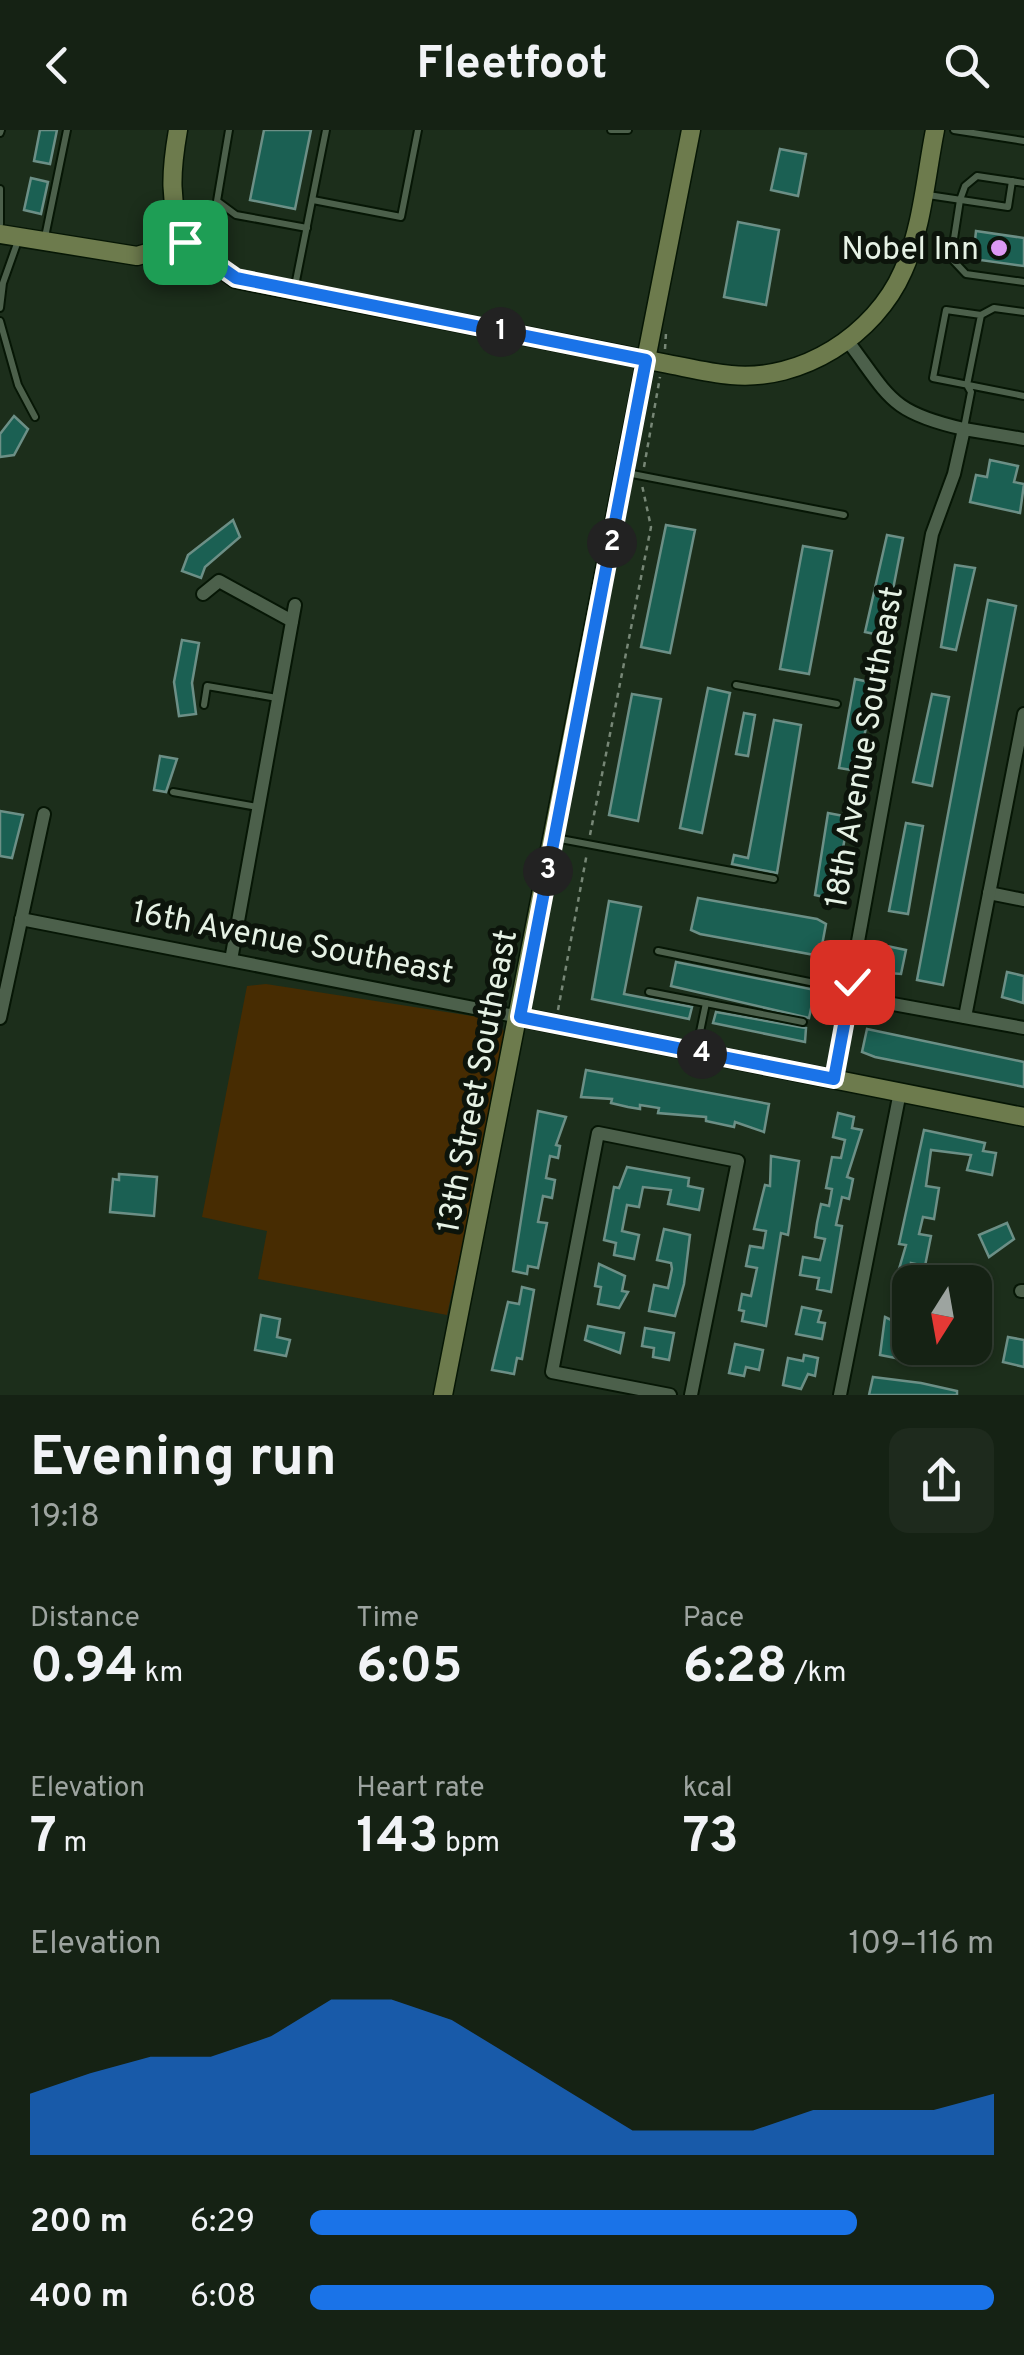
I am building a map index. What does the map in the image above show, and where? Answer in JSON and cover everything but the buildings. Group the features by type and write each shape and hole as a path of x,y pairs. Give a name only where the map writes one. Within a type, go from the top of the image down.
{"street":[{"path":"178,130 170,175 175,218 185,242 236,278 733,376 766,374 818,358 847,340 878,312 904,269 935,130"},
{"name":"13th Street Southeast","path":"444,1395 554,838 634,474 646,360 690,130"},
{"path":"9,236 138,256 185,242"},
{"path":"847,340 879,387 906,412 964,429 1024,439"},
{"name":"18th Avenue Southeast","path":"834,1079 932,534 964,429"},
{"path":"203,594 218,581 292,621"},
{"path":"230,960 296,604"},
{"path":"964,1017 1018,771 1024,714"},
{"path":"0,1018 44,814"},
{"path":"989,892 1024,900"},
{"name":"16th Avenue Southeast","path":"22,919 1024,1117"},
{"path":"850,993 1024,1028"},
{"path":"840,1395 900,1092"},
{"path":"670,1395 552,1372 598,1133 738,1161 691,1395"}],"lane":[{"path":"44,242 67,130"},
{"path":"230,130 216,201 236,215 307,228"},
{"path":"294,291 326,130"},
{"path":"312,200 401,217 418,130"},
{"path":"612,130 628,130"},
{"path":"954,130 1024,141"},
{"path":"1024,183 976,176 965,186 951,258 966,274 1024,282"},
{"path":"922,194 1008,207 1012,181"},
{"path":"0,190 0,224"},
{"path":"0,308 9,236"},
{"path":"1024,312 994,308 981,315 946,310 932,378 1024,396"},
{"path":"964,429 970,392 967,385 981,315"},
{"path":"0,320 18,385 36,417"},
{"path":"634,474 844,515"},
{"path":"736,685 836,704"},
{"path":"204,705 207,686 278,698"},
{"path":"173,792 258,807"},
{"path":"554,838 774,880"},
{"path":"658,952 850,993"},
{"path":"649,992 804,1022"},
{"path":"696,1052 706,1003"}],"path":[{"path":"556,1010 651,527 634,474 658,386"}],"shaded area":[{"path":"266,984 498,1020 508,1039 447,1315 258,1279 267,1231 202,1217 247,986"}],"place":[{"name":"Nobel Inn","path":"999,248"}],"route":[{"path":"185,242 236,278 646,360 520,1017 834,1079 852,982"}]}
